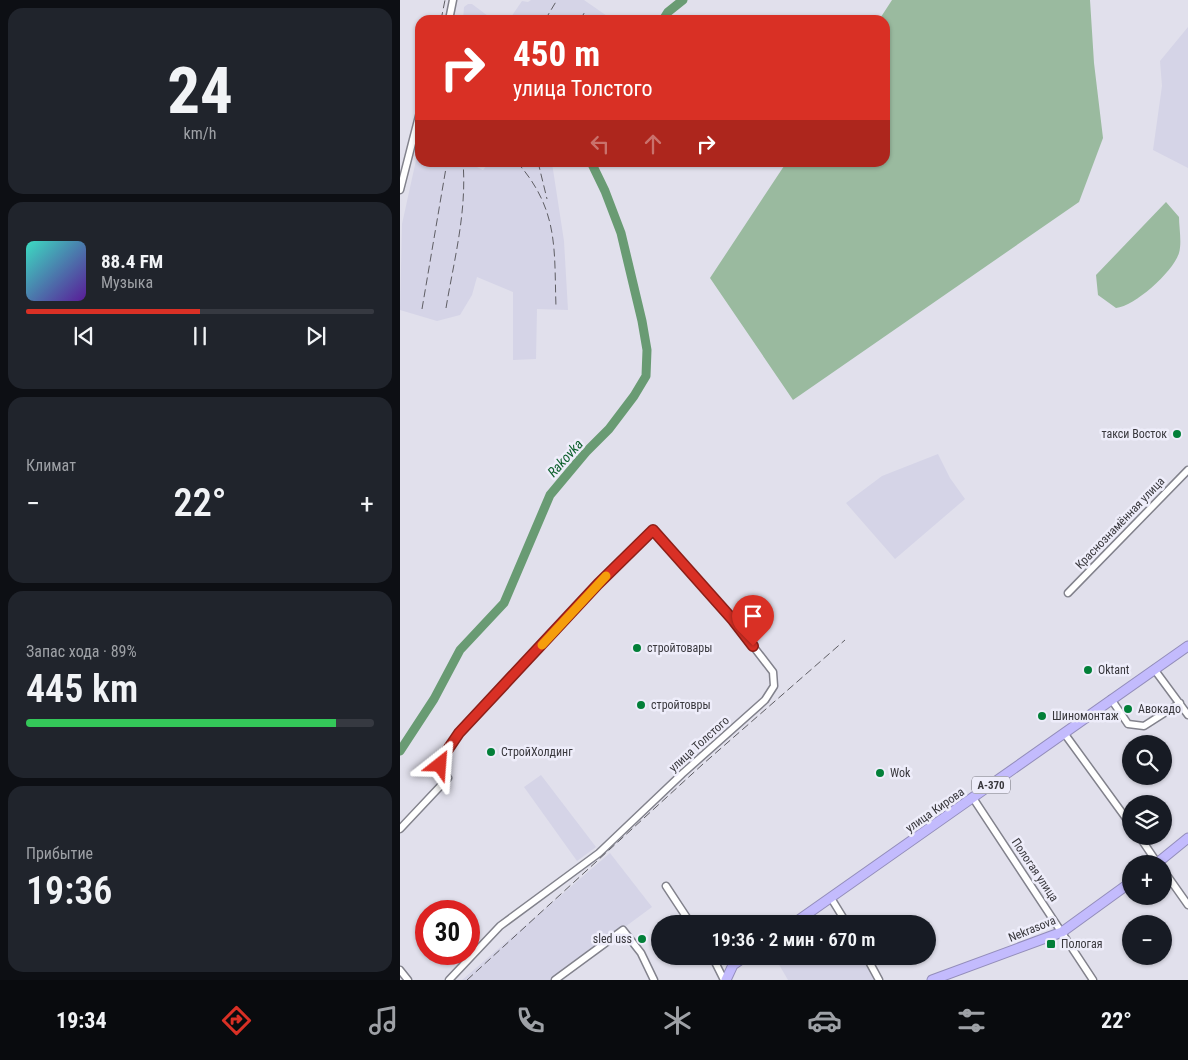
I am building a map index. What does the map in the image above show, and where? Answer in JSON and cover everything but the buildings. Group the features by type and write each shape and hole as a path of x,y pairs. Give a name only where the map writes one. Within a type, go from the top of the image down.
{"highway":[{"name":"улица Кирова","path":"806,915 1188,646"},
{"path":"1167,855 1188,838"},
{"name":"Nekrasova","path":"932,980 1062,932 1122,889"},
{"path":"725,980 733,965"}],"street":[{"path":"450,15 453,0"},
{"path":"400,190 415,132"},
{"name":"Краснознамённая улица","path":"1068,593 1188,470"},
{"name":"улица Толстого","path":"400,829 448,778 440,761 459,733 598,584 653,530 733,620 773,672 774,686 765,700 682,774 614,840 500,926 484,946 449,980"},
{"path":"1154,669 1188,715"},
{"path":"1111,699 1128,724 1144,726 1180,703"},
{"path":"1064,733 1122,813"},
{"name":"Пологая улица","path":"973,798 1093,980"},
{"path":"1172,882 1188,904"},
{"path":"666,886 685,915"},
{"path":"830,898 840,915"},
{"path":"555,980 623,930 640,952 654,980"},
{"path":"717,965 725,980"},
{"path":"871,965 879,980"},
{"path":"400,970 408,980"}],"shaded area":[{"path":"531,0 584,0 606,15 512,15 522,1 528,2"},
{"path":"472,4 487,15 463,15 464,7"},
{"path":"1188,27 1188,168 1153,150 1162,86 1160,61"},
{"path":"415,165 415,167 477,167 483,170 486,167 553,167 564,241 568,310 537,309 536,359 513,360 513,292 477,277 472,295 460,315 437,321 400,310 402,224"},
{"path":"938,454 950,478 965,499 895,559 846,503 882,476"},
{"path":"541,775 596,847 577,861 524,787"},
{"path":"610,853 652,907 553,980 462,980"},
{"path":"779,965 866,965 875,980 788,980"}],"green space":[{"path":"892,0 1090,0 1094,63 1103,138 1079,202 793,400 710,278 783,167 890,167 890,15 882,15"},
{"path":"1166,202 1179,217 1179,253 1169,269 1143,295 1124,306 1116,308 1098,295 1096,275"}],"waterway":[{"name":"Rakovka","path":"666,15 683,0"},
{"name":"Rakovka","path":"400,751 434,699 460,650 504,603 550,495 586,452 609,429 634,396 646,376 647,350 642,321 621,233 593,167"}],"railway":[{"path":"442,15 445,0"},
{"path":"548,15 557,0"},
{"path":"583,15 586,10"},
{"path":"422,309 446,167"},
{"path":"446,308 461,218 463,167"},
{"path":"521,167 541,197 552,230 556,307"},
{"path":"539,167 547,199"},
{"path":"467,980 703,764 845,640"}],"slow traffic":[{"path":"542,645 606,576"}],"place":[{"name":"такси Восток","path":"1177,434"},
{"name":"стройтовары","path":"637,648"},
{"name":"Oktant","path":"1088,670"},
{"name":"стройтовры","path":"641,705"},
{"name":"Авокадо","path":"1128,709"},
{"name":"Шиномонтаж","path":"1042,716"},
{"name":"СтройХолдинг","path":"491,752"},
{"name":"Wok","path":"880,773"},
{"name":"sled uss","path":"642,939"},
{"name":"Пологая","path":"1051,944"}],"route":[{"path":"440,765 440,761 459,733 598,584 653,530 733,620 753,646"}]}
